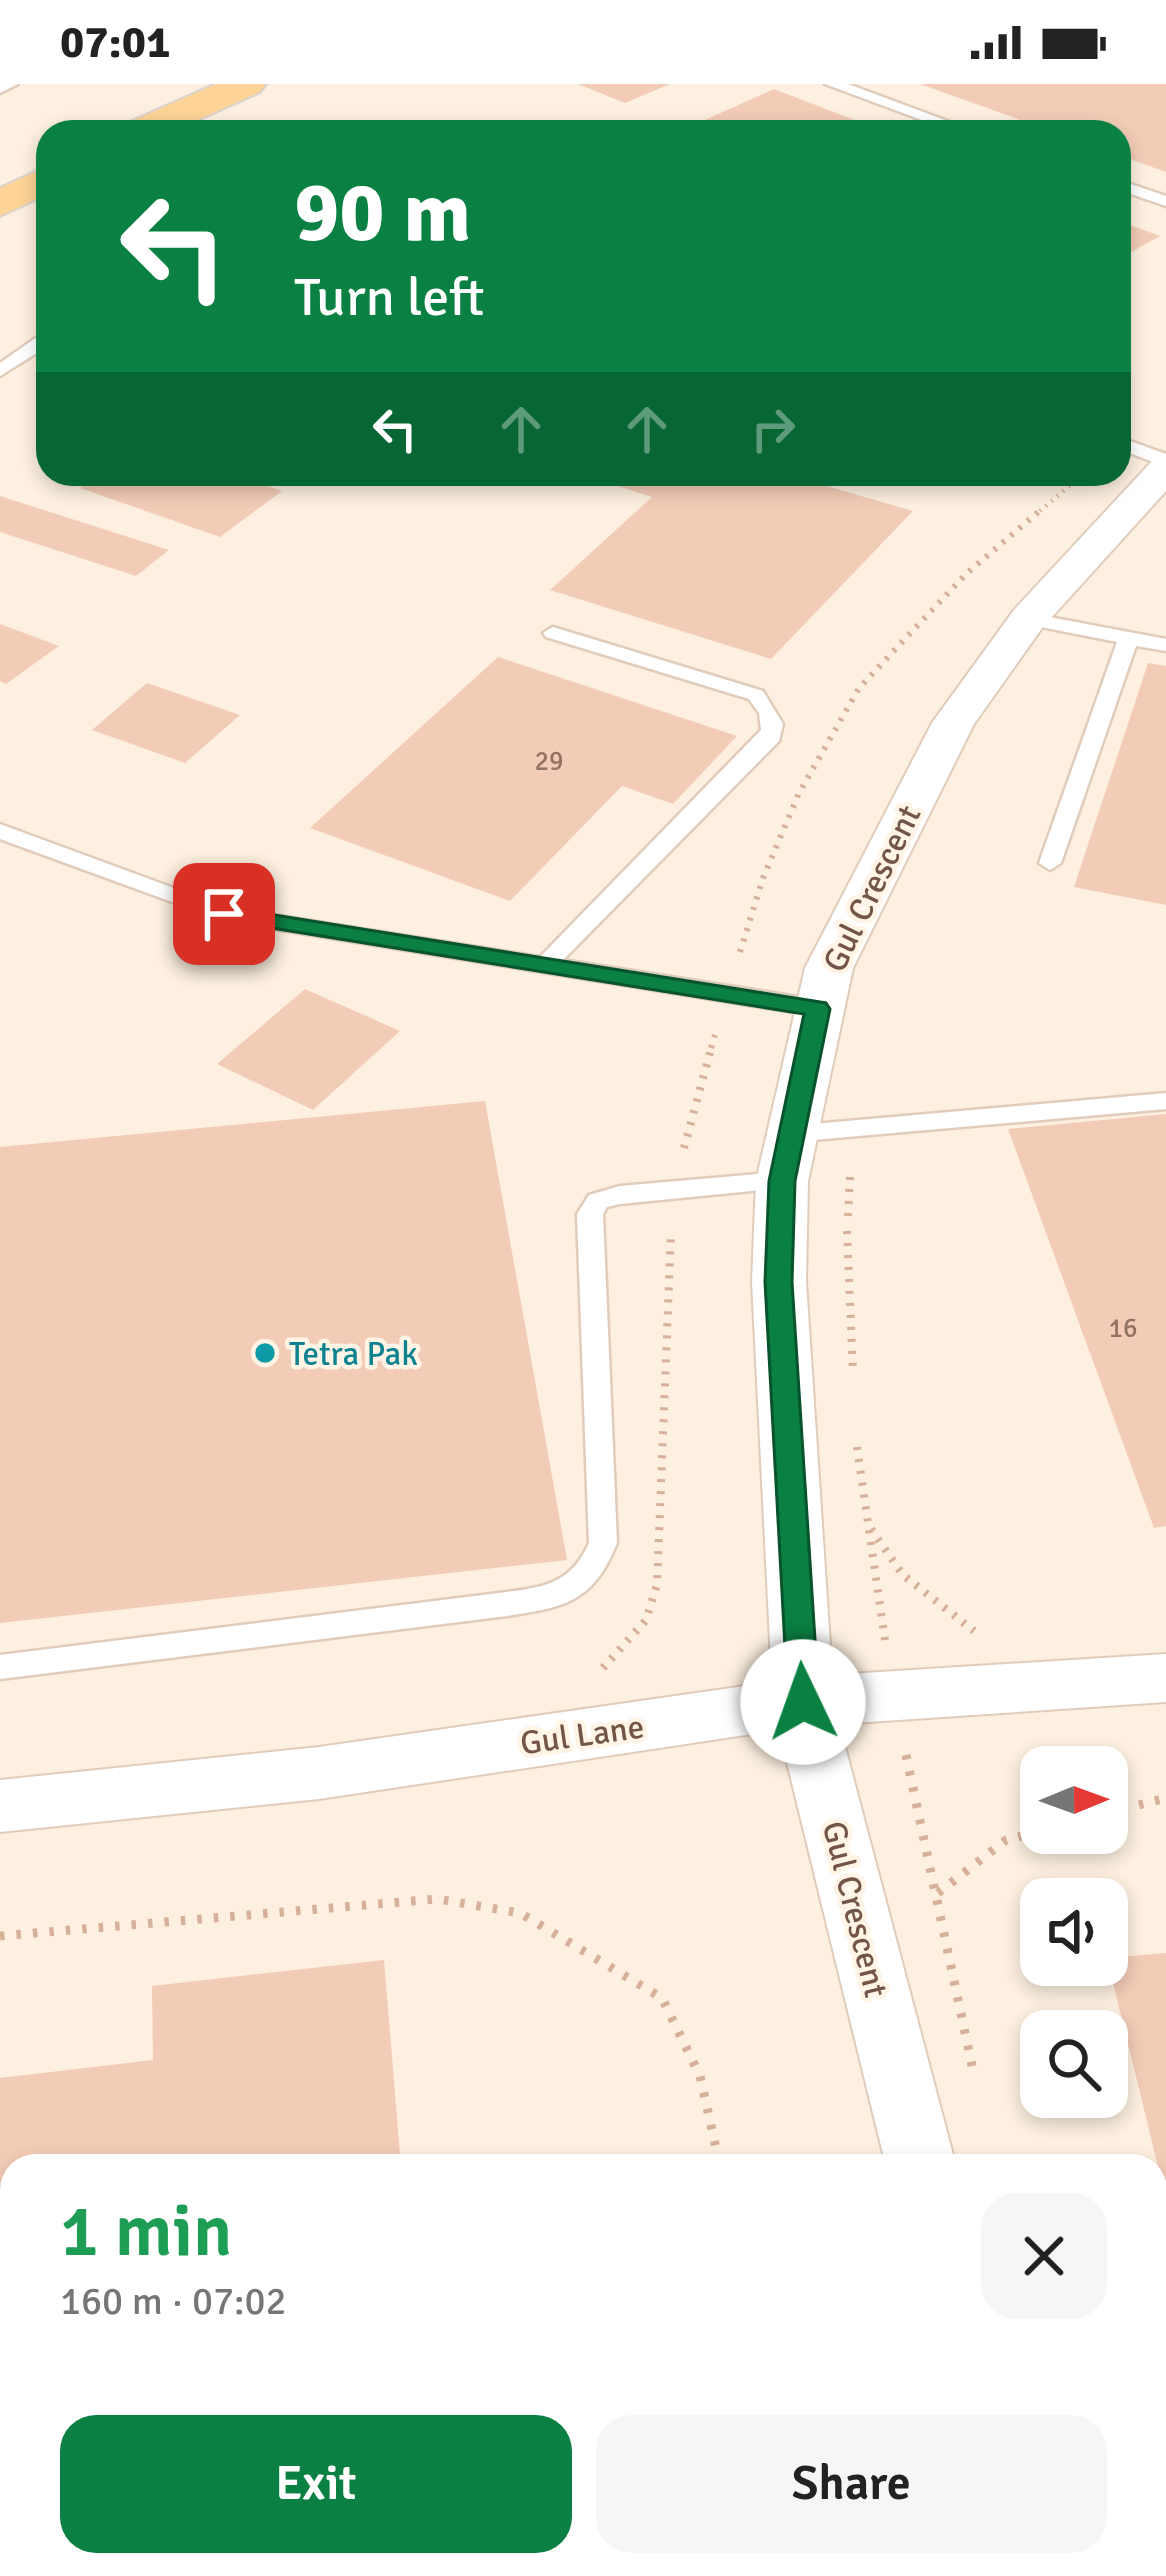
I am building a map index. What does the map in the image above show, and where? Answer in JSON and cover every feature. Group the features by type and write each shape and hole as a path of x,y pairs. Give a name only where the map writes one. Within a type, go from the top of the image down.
{"main road":[{"path":"166,120 247,84"},
{"path":"0,204 36,184"}],"street":[{"name":"Gul Crescent","path":"918,2154 803,1702 779,1282 786,1158 830,968 953,723 1028,619 1166,465"},
{"name":"Gul Lane","path":"0,1806 319,1773 803,1702 1166,1678"}],"lane":[{"path":"0,88 10,84"},
{"path":"833,84 935,120"},
{"path":"1131,189 1166,201"},
{"path":"0,371 36,345"},
{"path":"1131,449 1166,465"},
{"path":"1028,619 1166,645"},
{"path":"543,967 771,736 773,725 767,707 755,695 554,633"},
{"path":"1050,863 1128,639"},
{"path":"0,831 224,914 818,1009"},
{"path":"0,1666 558,1596 592,1575 603,1543 590,1214 598,1202 786,1158 852,1129 1166,1101"}],"path":[{"path":"852,1129 848,1232 853,1387"},
{"path":"855,1431 893,1696 979,2098"},
{"path":"870,1528 903,1575 980,1636"},
{"path":"1128,1808 1166,1798"},
{"path":"938,1893 1006,1840 1020,1836"},
{"path":"0,1936 437,1899 520,1913 662,1998 700,2076 717,2154"}],"building":[{"path":"578,84 670,84 625,103"},
{"path":"920,84 1166,84 1166,172 1131,159 1131,120 1020,120"},
{"path":"774,89 855,120 705,120"},
{"path":"1131,225 1160,236 1131,252"},
{"path":"267,486 282,491 220,537 80,488"},
{"path":"618,486 827,486 913,511 771,659 550,590 652,497"},
{"path":"0,496 169,550 136,576 0,532"},
{"path":"0,624 59,646 6,684 0,681"},
{"path":"498,657 737,736 673,804 622,786 510,901 310,828"},
{"path":"1148,663 1166,666 1166,905 1074,887"},
{"path":"147,683 240,715 185,763 92,730"},
{"path":"305,989 400,1031 313,1110 217,1064"},
{"name":"Tetra Pak","path":"485,1101 567,1560 0,1623 0,1147"},
{"path":"1166,1114 1166,1526 1154,1528 1008,1129"},
{"path":"1166,1953 1166,2154 1155,2154 1128,2044 1128,2010 1120,2010 1114,1986 1128,1986 1128,1956"},
{"path":"384,1960 400,2154 0,2154 0,2078 153,2060 152,1986"}],"place":[{"name":"Tetra Pak","path":"265,1353"}],"route":[{"path":"224,914 818,1009 782,1181 779,1282 803,1702"}]}
